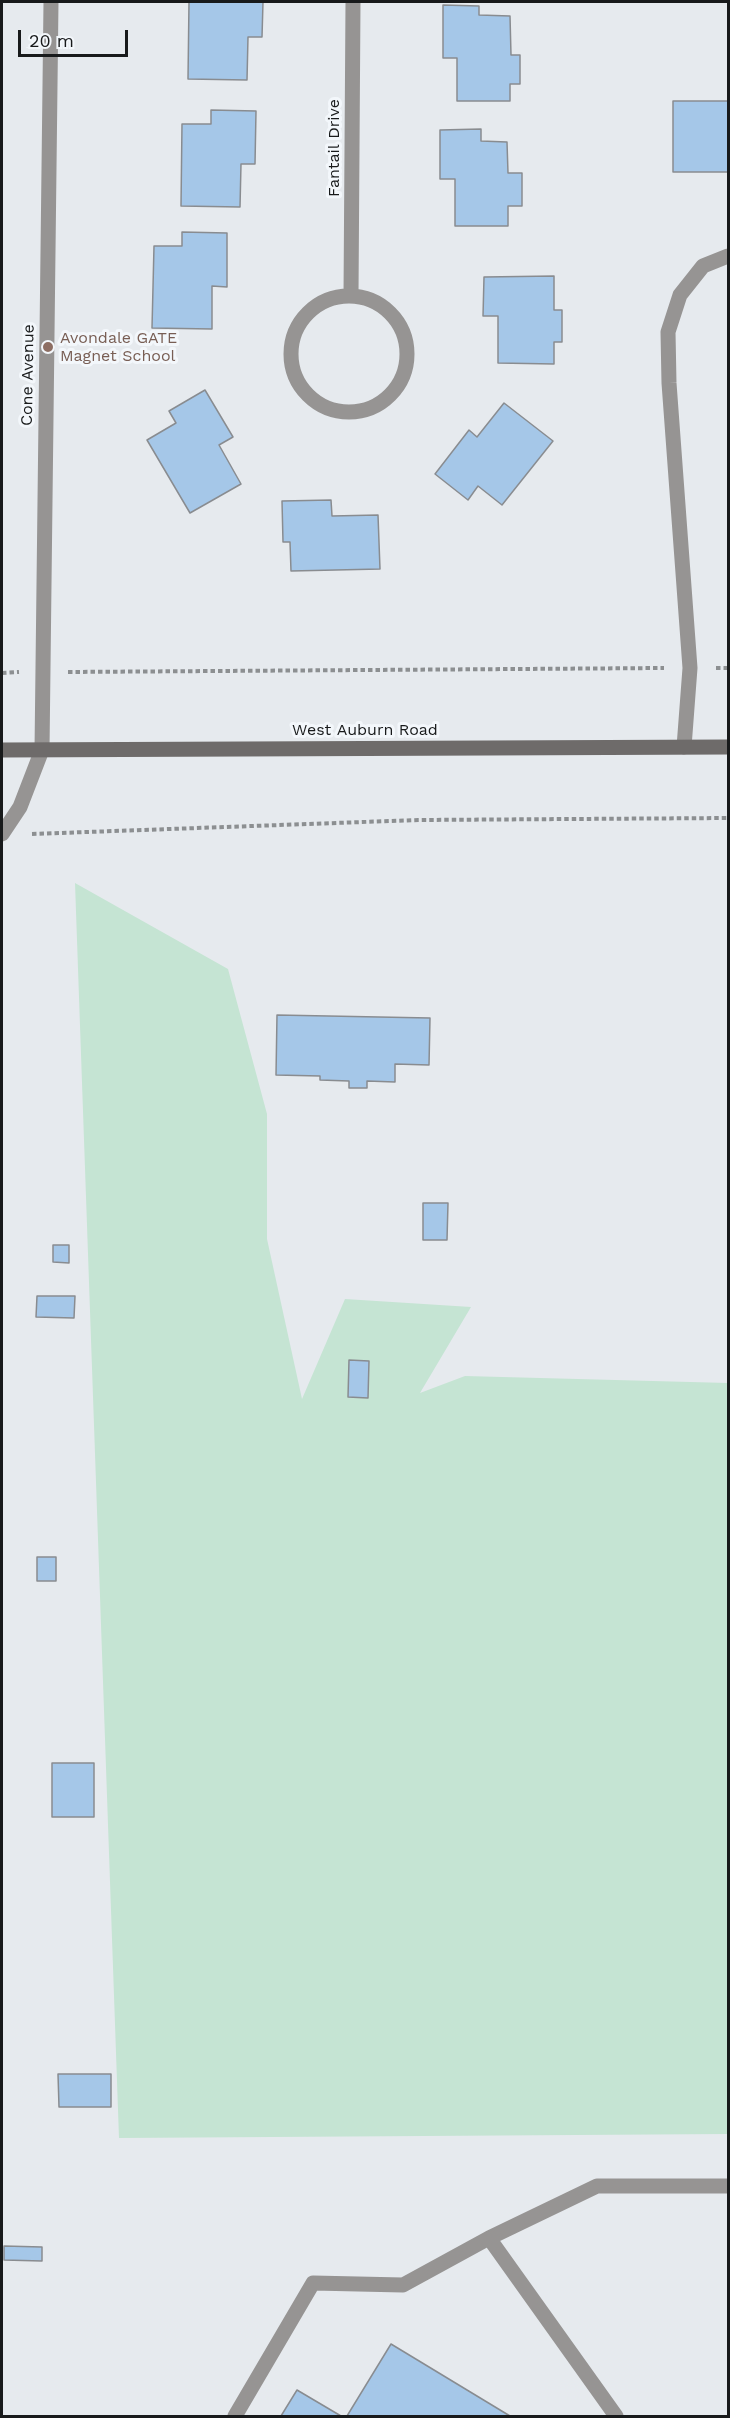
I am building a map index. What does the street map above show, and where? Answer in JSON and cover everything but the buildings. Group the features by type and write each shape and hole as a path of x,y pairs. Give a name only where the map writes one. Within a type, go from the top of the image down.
{"main road":[{"name":"West Auburn Road","path":"2,750 729,747"}],"street":[{"name":"Cone Avenue","path":"42,750 51,2"},
{"name":"Fantail Drive","path":"351,295 353,2"},
{"path":"684,747 690,668 669,383 668,332 680,295 703,266 729,256"},
{"path":"351,295 370,300 387,310 400,326 407,344 406,364 400,382 387,398 370,408 350,412 332,409 315,401 302,388 294,372 291,353 294,335 302,318 316,306 333,298 351,295"},
{"path":"2,834 20,807 42,750"},
{"path":"235,2416 313,2283 403,2284 489,2238 597,2186 729,2186"},
{"path":"489,2238 616,2416"}],"path":[{"path":"70,672 729,668"},
{"path":"2,672 10,672"},
{"path":"34,834 418,820 729,818"}],"green space":[{"path":"75,883 228,969 267,1114 267,1239 302,1399 345,1299 471,1307 420,1393 465,1376 728,1383 728,2134 119,2138"}],"place":[{"name":"Avondale GATE Magnet School","path":"48,347"}]}
